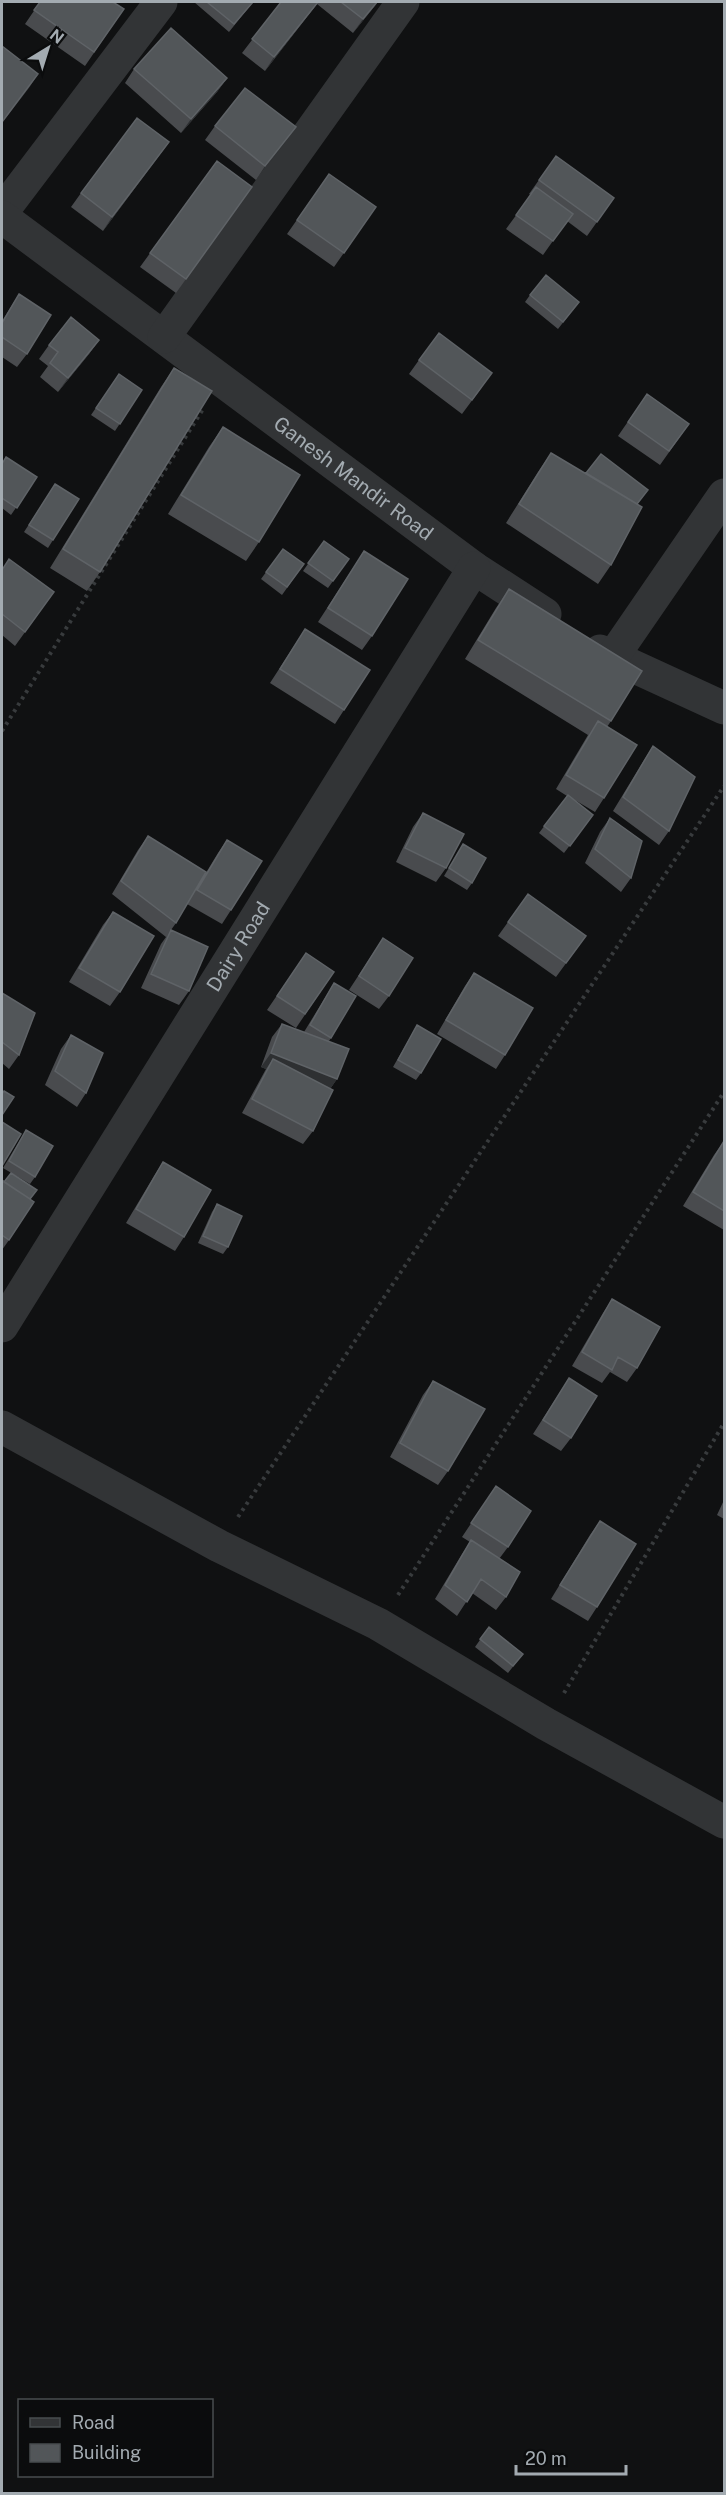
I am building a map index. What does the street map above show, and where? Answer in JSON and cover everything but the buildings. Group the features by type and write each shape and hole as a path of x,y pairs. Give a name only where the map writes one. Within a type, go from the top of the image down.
{"street":[{"path":"2,214 161,2"},
{"path":"164,337 403,2"},
{"name":"Ganesh Mandir Road","path":"2,214 474,568 612,658 724,708"},
{"path":"612,658 724,495"},
{"name":"Dairy Road","path":"2,1326 474,568"},
{"path":"2,1427 219,1546 378,1624 546,1724 724,1822"}],"path":[{"path":"2,731 221,380"},
{"path":"219,1546 724,786"},
{"path":"378,1624 724,1092"},
{"path":"546,1724 724,1423"}]}
